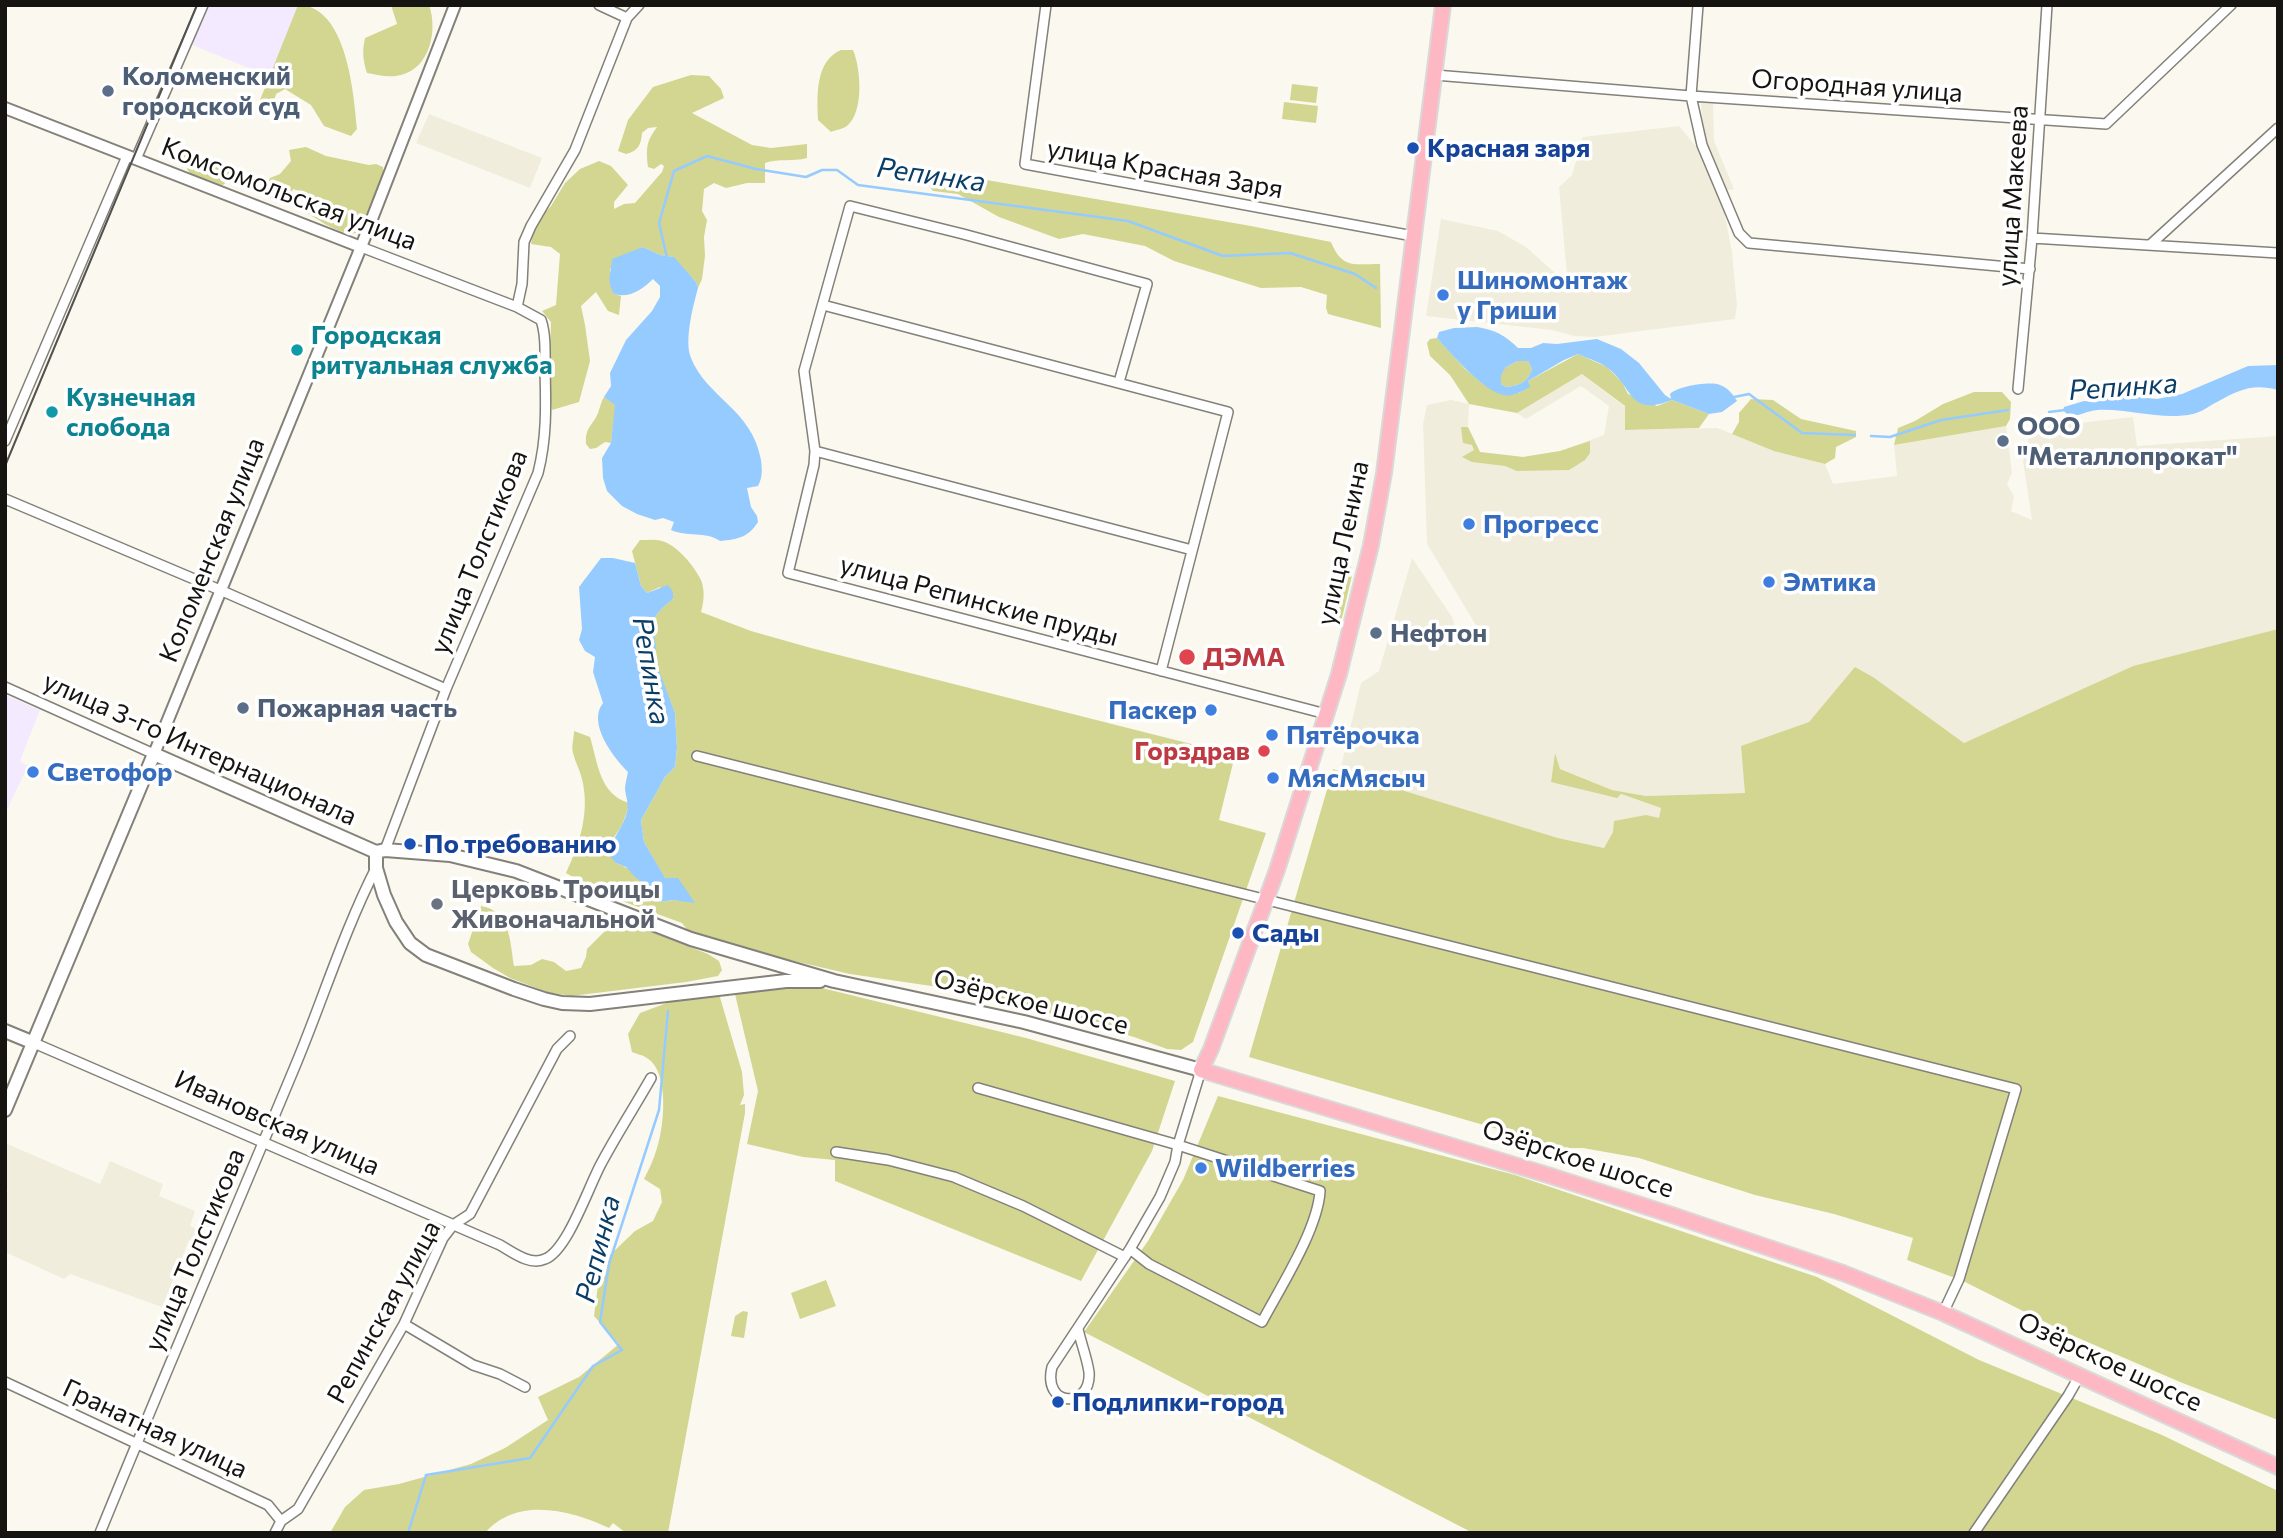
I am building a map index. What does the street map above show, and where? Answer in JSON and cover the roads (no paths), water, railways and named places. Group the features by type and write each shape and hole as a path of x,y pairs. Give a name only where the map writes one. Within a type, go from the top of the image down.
{"main road":[{"name":"улица Ленина","path":"1201,1070 1266,899 1326,714 1349,638 1371,545 1382,485 1443,5"},
{"name":"улица 3-го Интернационала","path":"154,754 380,851 450,855 516,871 691,939 834,981"},
{"name":"Коломенская улица","path":"5,1110 154,754"},
{"name":"улица 3-го Интернационала","path":"380,851 376,868 384,895 396,922 410,943 426,955 514,989 562,1003 601,1003 786,981 834,981"},
{"name":"Озёрское шоссе","path":"834,981 1024,1022 1201,1070 1397,1128 1675,1216 1843,1273 1943,1313 2278,1467"},
{"name":"Ивановская улица","path":"5,1031 34,1043"}],"street":[{"path":"5,441 203,5"},
{"name":"Коломенская улица","path":"154,754 361,247 455,5"},
{"path":"599,5 627,18"},
{"path":"517,307 522,284 524,242 575,150 627,18 639,5"},
{"name":"улица Красная Заря","path":"1046,5 1025,164 1413,236"},
{"path":"1698,5 1690,96 1702,145 1739,233 1749,243 2030,269"},
{"name":"улица Макеева","path":"2018,389 2030,269 2047,5"},
{"name":"Огородная улица","path":"1435,75 1690,96 2106,124 2231,5"},
{"name":"Комсомольская улица","path":"5,108 517,307"},
{"path":"2150,245 2278,128"},
{"name":"улица Репинские пруды","path":"1119,382 1147,284 850,206 804,371 815,450 814,465 788,573 1161,671"},
{"path":"2032,238 2278,253"},
{"path":"823,305 1228,412 1161,671 1326,714"},
{"name":"улица Толстикова","path":"380,851 538,473 544,449 547,415 544,329 541,320 517,307"},
{"path":"815,450 1192,550"},
{"path":"5,499 446,690"},
{"name":"улица 3-го Интернационала","path":"5,687 154,754"},
{"path":"697,756 2016,1089 1959,1279 1943,1313"},
{"name":"улица Толстикова","path":"100,1533 376,868"},
{"name":"Репинская улица","path":"275,1533 281,1521 298,1509 404,1324 443,1238 453,1225 470,1214 557,1049 570,1037"},
{"name":"Ивановская улица","path":"34,1043 500,1245 530,1261 543,1260 555,1252 573,1224 601,1164 651,1077"},
{"path":"1077,1329 1089,1372 1087,1387 1080,1396 1072,1400 1060,1397 1052,1391 1049,1378 1052,1367 1077,1329 1128,1253 1160,1197 1175,1163 1178,1144 1201,1070"},
{"path":"836,1152 888,1160 954,1177 1128,1253 1262,1322 1307,1236 1320,1191 1178,1144 978,1088"},
{"path":"404,1324 473,1366 500,1374 525,1387"},
{"path":"1974,1533 2080,1375"},
{"name":"Гранатная улица","path":"5,1382 268,1505 281,1521"}],"water":[{"path":"643,247 660,255 674,257 696,282 698,288 689,333 691,358 707,384 749,428 756,443 761,460 761,476 758,486 747,488 758,522 746,535 720,541 709,536 671,530 674,522 637,514 622,506 607,491 602,458 611,443 615,405 604,397 611,386 610,373 626,340 652,311 660,297 660,286 653,279 630,294 614,294 610,281 612,259"},
{"path":"1477,327 1489,330 1504,336 1518,348 1531,348 1543,343 1597,339 1621,349 1639,363 1671,399 1670,394 1674,391 1709,384 1725,388 1737,401 1722,412 1709,414 1672,400 1648,405 1640,403 1609,369 1578,354 1528,381 1530,387 1527,389 1504,395 1477,380 1437,338 1439,332","holes":["1518,361 1528,361 1532,369 1525,380 1506,387 1501,384 1501,375 1506,367"]},
{"path":"2278,365 2278,390 2261,387 2246,389 2193,414 2169,416 2097,410 2074,416 2063,410 2064,407 2084,401 2129,396 2157,399 2182,394 2248,366"},
{"path":"601,558 635,563 641,586 647,593 668,585 673,592 673,599 656,615 653,628 655,660 675,713 675,767 665,777 641,820 644,842 665,878 678,878 695,903 672,900 660,902 658,893 626,867 616,863 608,854 627,812 625,789 628,772 609,749 600,730 599,711 603,703 593,672 595,657 585,651 579,640 582,629 579,587"}],"waterway":[{"name":"Репинка","path":"667,258 659,223 674,171 707,156 756,169 806,177 822,170 837,170 858,185 1128,221 1223,256 1290,253 1355,274 1376,288"},
{"name":"Репинка","path":"1734,397 1749,394 1802,433 1855,435"},
{"name":"Репинка","path":"1871,436 1890,437 1941,420 2008,410"},
{"name":"Репинка","path":"2049,412 2065,410"},
{"name":"Репинка","path":"408,1533 426,1475 530,1458 593,1366 622,1350 600,1322 609,1264 659,1110 668,1011"}],"tram line":[{"path":"5,466 197,5"}],"place":[{"name":"Коломенский городской суд","path":"108,91"},
{"name":"Красная заря","path":"1413,148"},
{"name":"Шиномонтаж у Гриши","path":"1443,295"},
{"name":"Городская ритуальная служба","path":"297,350"},
{"name":"Кузнечная слобода","path":"52,412"},
{"name":"ООО \"Металлопрокат\"","path":"2003,441"},
{"name":"Прогресс","path":"1469,524"},
{"name":"Эмтика","path":"1769,582"},
{"name":"Нефтон","path":"1376,633"},
{"name":"ДЭМА","path":"1187,657"},
{"name":"Пожарная часть","path":"243,708"},
{"name":"Паскер","path":"1211,710"},
{"name":"Пятёрочка","path":"1272,735"},
{"name":"Горздрав","path":"1264,751"},
{"name":"Светофор","path":"33,772"},
{"name":"МясМясыч","path":"1273,778"},
{"name":"По требованию","path":"410,844"},
{"name":"Церковь Троицы Живоначальной","path":"437,904"},
{"name":"Сады","path":"1238,933"},
{"name":"Wildberries","path":"1201,1168"},
{"name":"Подлипки-город","path":"1058,1402"}]}
